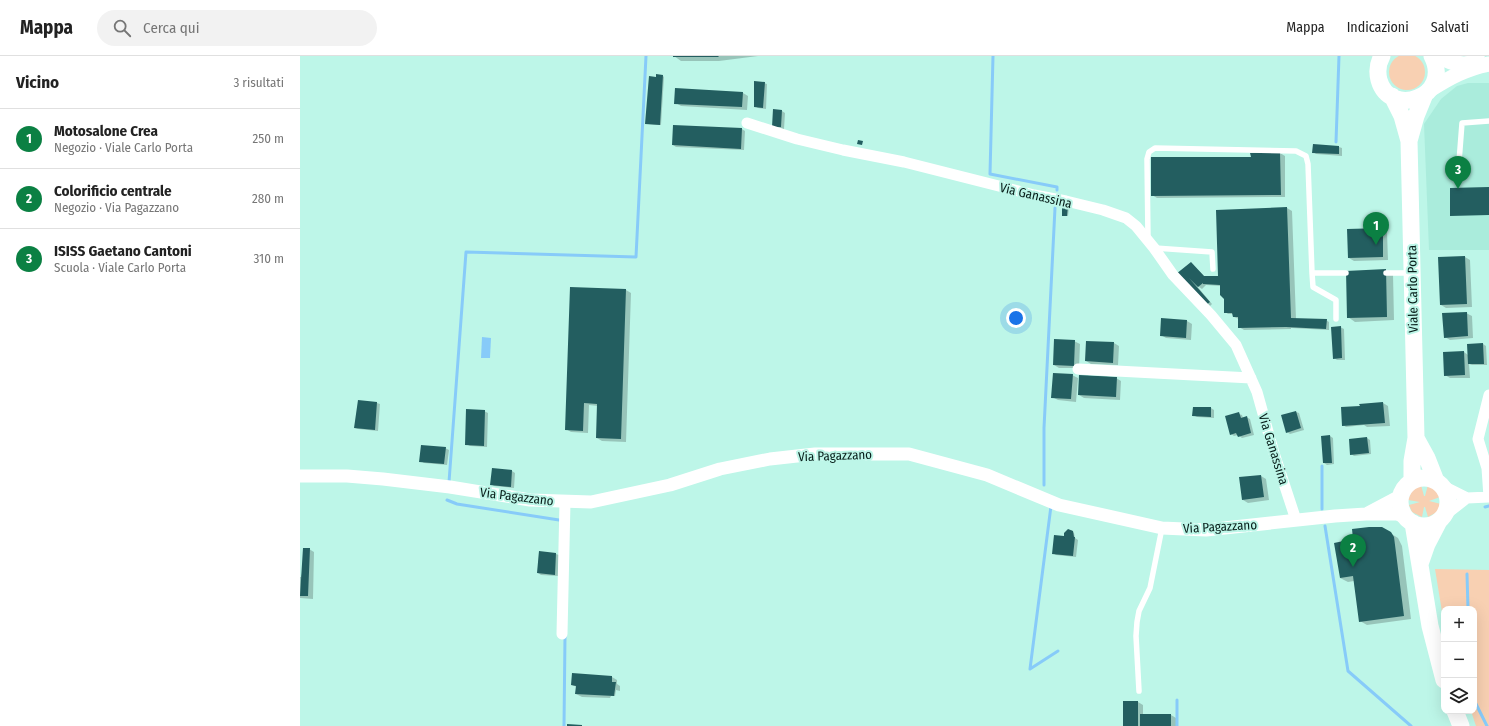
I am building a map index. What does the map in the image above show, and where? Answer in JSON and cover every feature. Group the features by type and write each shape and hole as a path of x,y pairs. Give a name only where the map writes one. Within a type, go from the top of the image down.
{"main road":[{"name":"Viale Carlo Porta","path":"1382,56 1378,66 1378,75 1382,87 1392,96 1402,116 1409,141 1416,438 1407,488 1401,507 1410,520 1420,564 1430,626 1443,678"},
{"name":"Viale Carlo Porta","path":"1409,141 1416,116 1436,77 1436,69 1432,56"},
{"path":"1436,56 1475,65"},
{"path":"1392,96 1400,100 1409,101 1418,99 1452,76 1475,65"},
{"name":"Viale Carlo Porta","path":"1416,438 1440,484 1447,493 1448,501 1448,509 1441,518 1427,544 1420,564"},
{"path":"1407,488 1424,478 1440,484"},
{"path":"1410,520 1426,526 1441,518"},
{"path":"1456,714 1461,726"}],"street":[{"name":"Via Ganassina","path":"747,123 797,139 904,162 1034,195 1103,210 1126,218 1136,226 1173,275 1211,315 1236,345 1257,392 1274,453 1296,520"},
{"path":"1078,369 1251,378"},
{"path":"1440,484 1467,498 1489,497 1487,468 1478,439 1489,395"},
{"name":"Via Pagazzano","path":"300,476 346,476 383,479 450,487 530,500 591,502 670,485 720,469 770,459 815,454 909,454 987,475 1059,505 1162,528 1206,530 1366,514 1397,514 1410,520"},
{"name":"Via Pagazzano","path":"1366,514 1407,488"},
{"path":"1441,518 1467,498"},
{"path":"562,634 565,502"}],"lane":[{"path":"1458,175 1462,123 1489,121"},
{"path":"1213,269 1212,252 1151,244 1147,159 1149,152 1155,148 1296,151 1306,156 1308,164 1313,288 1336,300 1336,319"},
{"path":"1312,273 1346,273"},
{"path":"1386,273 1412,273"},
{"path":"1139,691 1136,636 1137,622 1139,611 1150,588 1162,528"}],"shaded area":[{"path":"1407,54 1420,59 1425,72 1420,85 1407,90 1394,85 1389,72 1394,59"},
{"path":"1468,83 1489,83 1489,250 1429,250 1424,124 1441,99 1457,86"},
{"path":"1421,485 1424,496 1428,485 1434,488 1440,497 1429,501 1441,504 1437,512 1428,517 1425,507 1422,517 1412,512 1409,505 1420,502 1408,500 1412,490"},
{"path":"1435,569 1489,570 1489,726 1476,726 1472,714 1477,714 1477,606 1441,606"}],"water":[{"path":"482,337 491,338 490,358 481,358"}],"building":[{"path":"718,56 719,57 673,57"},
{"path":"656,74 663,75 660,125 645,124 649,76 656,77"},
{"path":"754,81 765,82 763,108 754,107"},
{"path":"675,88 743,92 742,107 674,104"},
{"path":"773,109 782,110 781,127 772,127"},
{"path":"673,125 742,128 741,149 672,145"},
{"path":"858,140 863,141 862,145 857,144"},
{"path":"1313,144 1339,146 1339,154 1312,153"},
{"path":"1280,152 1281,195 1151,196 1151,157 1251,157 1250,153"},
{"path":"1489,187 1489,215 1450,216 1450,188"},
{"path":"1062,204 1068,205 1067,216 1062,216"},
{"path":"1287,207 1291,318 1327,319 1326,329 1286,327 1238,328 1238,317 1233,317 1232,313 1224,313 1224,299 1220,295 1220,285 1203,283 1198,287 1189,278 1210,302 1206,305 1176,274 1191,262 1204,276 1218,276 1216,210"},
{"path":"1383,228 1383,257 1348,258 1347,229"},
{"path":"1465,256 1467,304 1440,305 1438,257"},
{"path":"1386,269 1387,317 1347,318 1346,271"},
{"path":"570,287 626,289 621,439 596,438 597,404 584,403 583,431 565,430"},
{"path":"1467,312 1468,336 1444,338 1442,313"},
{"path":"1161,318 1187,320 1186,338 1160,336"},
{"path":"1341,326 1342,358 1333,359 1331,327"},
{"path":"1054,339 1075,340 1074,366 1053,365"},
{"path":"1086,341 1114,342 1113,363 1085,361"},
{"path":"1483,343 1484,364 1468,364 1467,344"},
{"path":"1464,351 1465,375 1444,376 1443,352"},
{"path":"1053,373 1073,374 1071,399 1051,398"},
{"path":"1079,375 1117,377 1116,397 1078,395"},
{"path":"358,400 377,402 375,430 354,428"},
{"path":"1383,402 1385,423 1342,426 1341,407 1360,406 1359,404"},
{"path":"1193,407 1211,407 1211,417 1192,416"},
{"path":"466,409 485,410 484,446 465,445"},
{"path":"1296,411 1301,428 1286,433 1281,415"},
{"path":"1239,412 1241,418 1247,416 1251,433 1238,437 1236,433 1230,435 1225,416"},
{"path":"1330,435 1332,463 1323,463 1321,436"},
{"path":"1367,437 1369,453 1350,455 1349,439"},
{"path":"421,445 446,447 444,464 419,462"},
{"path":"492,468 512,470 511,487 490,485"},
{"path":"1261,475 1264,497 1242,500 1239,477"},
{"path":"1382,527 1391,532 1394,537 1404,616 1359,622 1353,576 1340,578 1334,543 1353,539 1352,529"},
{"path":"1068,529 1073,531 1075,537 1073,556 1052,554 1054,535 1064,536 1064,533"},
{"path":"303,548 310,548 308,596 300,596"},
{"path":"539,551 556,553 555,575 537,573"},
{"path":"572,673 612,676 612,682 616,682 614,696 575,694 576,686 571,685"},
{"path":"1123,701 1138,701 1138,726 1123,726"},
{"path":"1140,714 1171,714 1171,726 1140,726"},
{"path":"567,724 582,725 582,726 567,726"}],"waterway":[{"path":"449,482 466,252 636,257 646,56"},
{"path":"993,56 990,174 1057,187 1057,190"},
{"path":"1336,142 1339,56"},
{"path":"1044,485 1044,428 1055,208"},
{"path":"1322,466 1322,509"},
{"path":"447,500 457,504 559,520"},
{"path":"1051,506 1030,669 1058,651"},
{"path":"1485,507 1489,506"},
{"path":"1325,526 1348,671 1411,726"},
{"path":"1467,574 1468,606"},
{"path":"564,726 565,636"},
{"path":"1177,700 1177,726"},
{"path":"1477,706 1487,726"}],"place":[{"name":"ISISS Gaetano Cantoni","path":"1458,189"},
{"name":"Motosalone Crea","path":"1376,245"},
{"name":"Colorificio centrale","path":"1353,567"}]}
